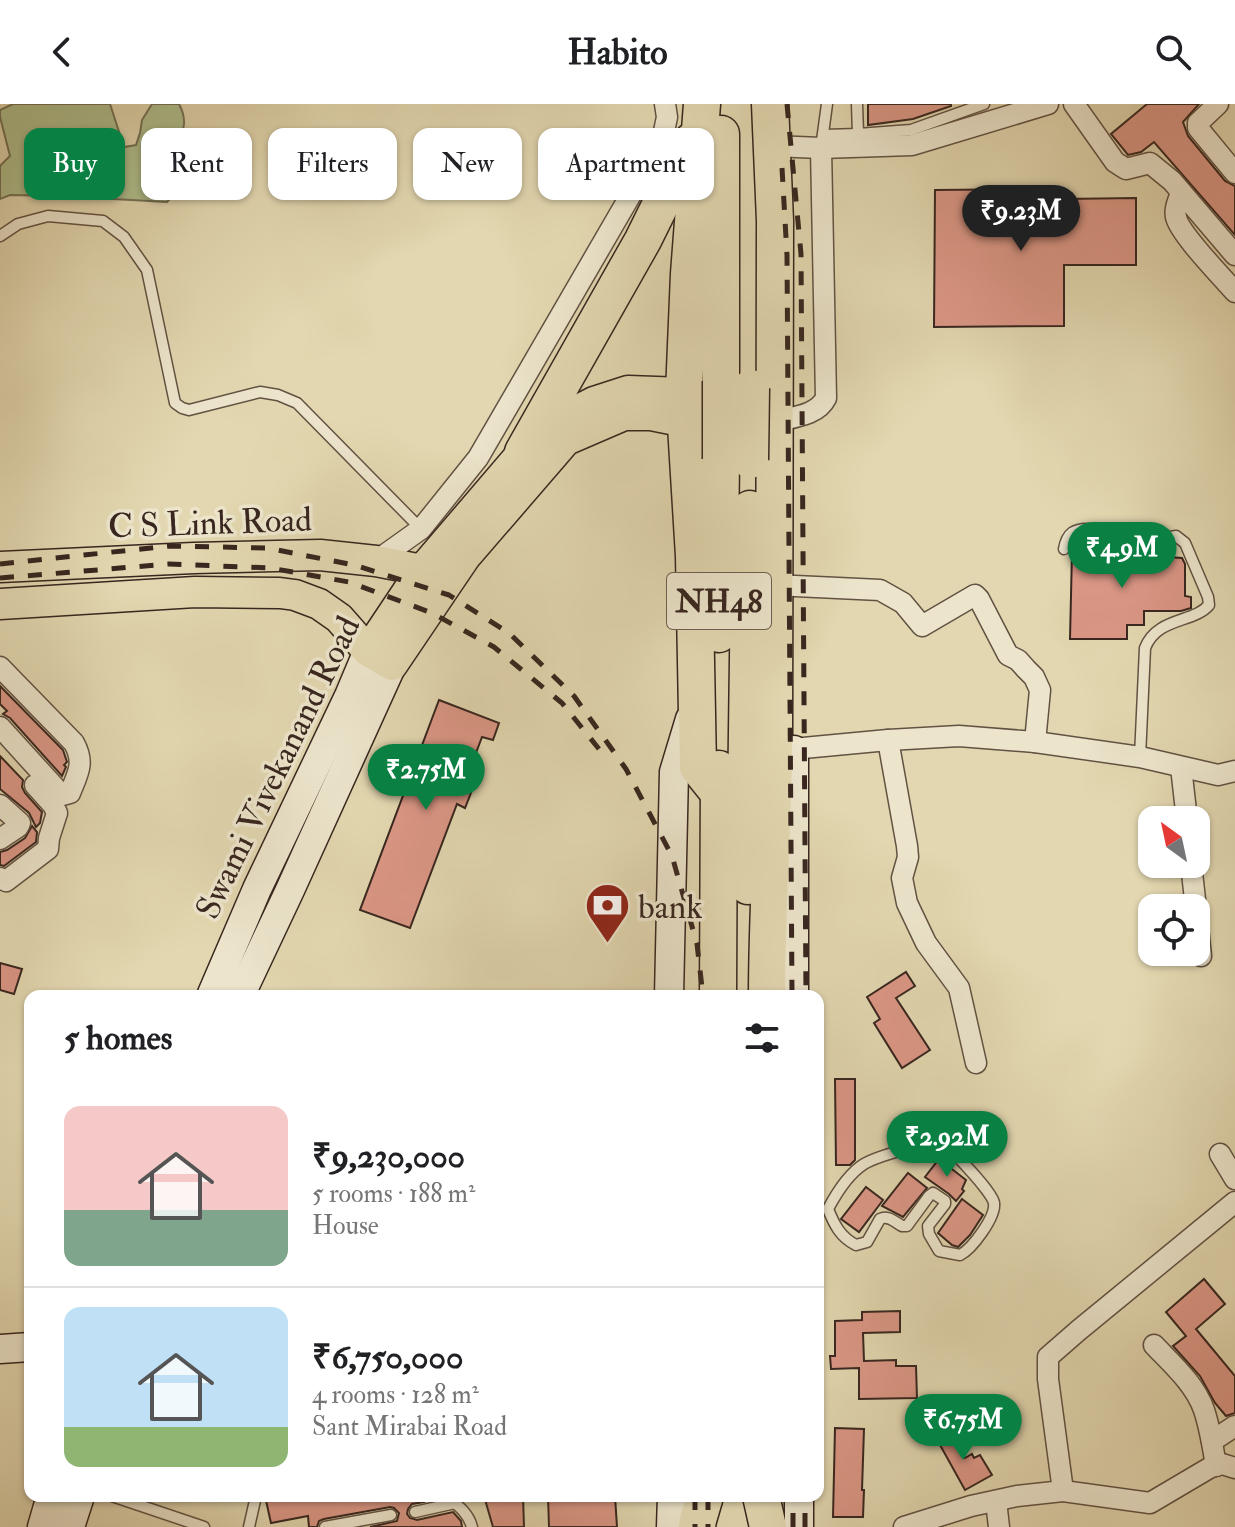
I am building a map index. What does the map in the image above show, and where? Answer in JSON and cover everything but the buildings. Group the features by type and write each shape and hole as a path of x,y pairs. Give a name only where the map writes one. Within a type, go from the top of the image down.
{"highway":[{"name":"NH48","path":"718,990 733,784 735,459 755,400 754,104"},
{"path":"767,990 773,820 784,750 774,585 755,400 773,146 770,104"},
{"name":"NH48","path":"708,111 755,400"},
{"path":"708,111 689,274 685,408 694,556 698,767 733,784 784,750"},
{"path":"523,452 643,240 708,111"},
{"name":"NH48","path":"733,784 750,990"},
{"path":"697,1527 703,1502"},
{"path":"719,1502 719,1527"},
{"path":"751,1527 752,1502"},
{"path":"763,1502 770,1527"},
{"path":"770,1502 770,1527"}],"main road":[{"name":"Swami Vivekanand Road","path":"243,990 290,890 380,658 422,570 523,452 557,421 594,402 628,391 685,408"},
{"name":"Swami Vivekanand Road","path":"214,990 257,889 349,696 566,440 624,415 651,415 755,400"},
{"name":"C S Link Road","path":"0,567 320,555 422,570"},
{"path":"295,595 304,556"},
{"name":"C S Link Road","path":"0,604 195,592 295,595 319,604 339,618 380,658"},
{"path":"669,990 674,772 696,701"},
{"path":"784,750 794,990"},
{"path":"0,1335 24,1334"},
{"path":"0,1349 24,1347"},
{"path":"42,1527 49,1502"},
{"path":"70,1527 78,1502"},
{"path":"671,1527 672,1502"},
{"path":"799,1502 799,1527"}],"street":[{"path":"376,561 421,529 478,458 662,141 667,117 665,104"},
{"path":"773,146 822,141 912,145 962,121 1048,104"},
{"path":"1074,104 1115,162 1126,169 1150,163 1172,181 1235,255"},
{"path":"1218,104 1198,123 1198,128 1235,173"},
{"path":"755,400 814,412 826,398 822,141"},
{"path":"1181,192 1176,219 1197,249 1235,292"},
{"path":"774,585 880,590 903,603 922,626 975,595 1008,655 1018,660 1034,677 1040,690 1035,742"},
{"path":"0,667 74,743 80,753 80,768 70,793 60,793 0,727"},
{"path":"784,750 959,736 1035,742 1140,757 1218,775 1235,771"},
{"path":"888,740 907,846 908,857 902,878 907,903 926,943 959,988 976,1063"},
{"path":"0,747 57,813 48,849 6,881 0,878"},
{"path":"1181,767 1185,806"},
{"path":"0,805 20,823 0,839"},
{"path":"1220,1154 1235,1179"},
{"path":"1063,1491 1048,1379 1048,1357 1235,1202"},
{"path":"904,1527 971,1506 1017,1496 1063,1491 1150,1503 1226,1467 1212,1441 1203,1408 1189,1383 1154,1345"},
{"path":"1212,1441 1235,1426"},
{"path":"996,1501 999,1527"},
{"path":"931,1527 953,1523 958,1527 971,1506"}],"lane":[{"path":"827,104 822,141 962,121 984,104"},
{"path":"857,104 858,134"},
{"path":"0,236 18,224 48,216 103,221 124,237 147,270 175,403 189,410 260,392 297,403 421,529"},
{"path":"1064,549 1066,538 1071,533 1085,529 1126,545 1154,543 1176,536 1185,543 1208,597 1209,605 1203,612 1166,626 1148,641 1145,648 1140,757"},
{"path":"824,1208 853,1173 867,1162 932,1142 940,1142 962,1161 994,1203 993,1214 972,1247 960,1255 939,1251 929,1234 928,1226 945,1204 933,1193 907,1226 883,1217 867,1242 856,1245 835,1227 824,1210"},
{"path":"128,1502 186,1524 204,1527"},
{"path":"249,1527 255,1502"},
{"path":"415,1512 444,1502"},
{"path":"453,1502 462,1509 472,1527"},
{"path":"325,1527 391,1515"}],"green space":[{"path":"13,104 110,104 118,128 24,128 24,195 10,195 0,199 0,166 10,156 0,110"},
{"path":"152,104 179,104 183,112 183,128 141,128 141,200 169,200 167,202 125,200 125,147 136,145 142,120"}],"railway":[{"path":"787,104 801,254 806,990"},
{"path":"782,168 787,255 792,990"},
{"path":"0,564 169,546 267,548 354,565 449,595 509,633 574,696 626,769 672,856 697,944 702,990"},
{"path":"0,578 169,564 270,568 349,582 432,613 494,647 562,703 599,749"},
{"path":"695,1502 695,1527"},
{"path":"708,1502 708,1527"},
{"path":"793,1502 793,1527"},
{"path":"805,1502 805,1527"}],"place":[{"name":"bank","path":"607,945"}]}
